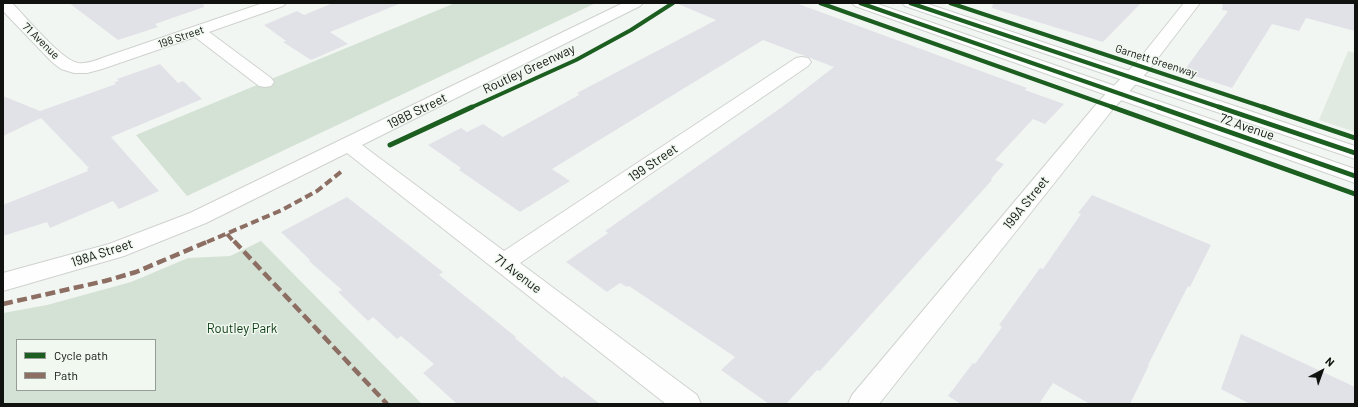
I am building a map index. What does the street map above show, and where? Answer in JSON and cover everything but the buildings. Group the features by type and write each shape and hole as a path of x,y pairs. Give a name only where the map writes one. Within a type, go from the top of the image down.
{"street":[{"name":"71 Avenue","path":"4,3 25,26 61,60 75,68 83,68"},
{"name":"198 Street","path":"83,68 108,62 278,3"},
{"name":"198B Street","path":"198,218 635,3"},
{"name":"72 Avenue","path":"860,3 1355,176"},
{"name":"72 Avenue","path":"910,3 1355,153"},
{"name":"199A Street","path":"862,404 1117,93 1132,78 1192,3"},
{"path":"198,32 265,82"},
{"name":"199 Street","path":"503,263 802,62"},
{"name":"71 Avenue","path":"349,145 687,404"},
{"name":"198A Street","path":"3,282 116,250 198,218"}],"shaded area":[{"path":"1348,51 1355,53 1355,132 1319,120"}],"green space":[{"path":"455,3 596,3 187,196 136,135"},
{"name":"Routley Park","path":"261,241 422,404 3,404 3,313 47,305 131,282 188,258 230,256"}],"marked path":[{"path":"3,304 105,281 136,272 282,210 317,191 342,171"},
{"path":"227,234 387,404"}],"cycle path":[{"name":"Routley Greenway","path":"390,145 576,60 631,30 673,3"},
{"path":"820,3 1355,194"},
{"path":"860,3 1355,176"},
{"path":"910,3 1355,153"},
{"name":"Garnett Greenway","path":"950,3 1355,138"}]}
